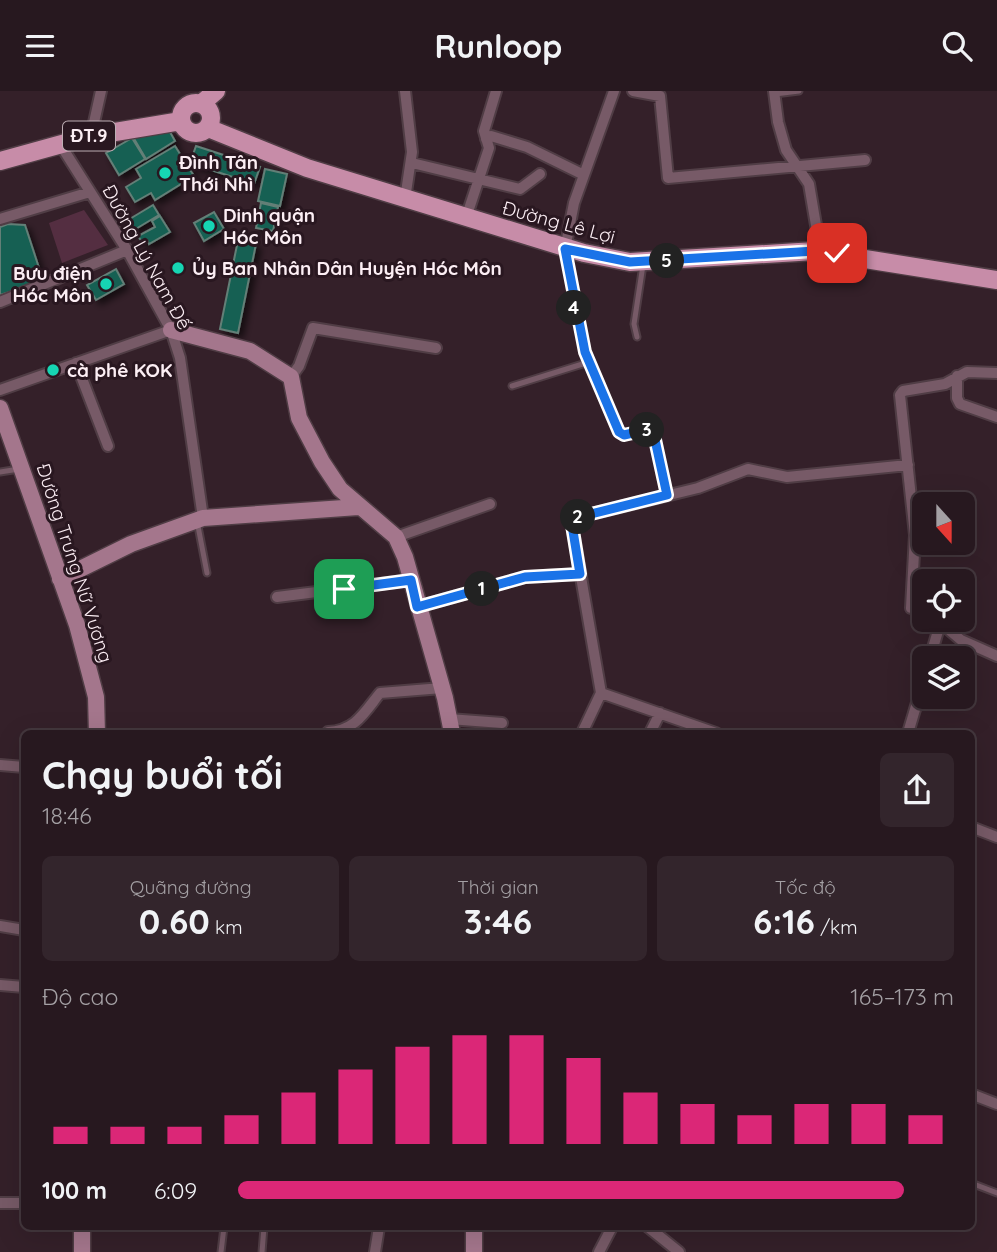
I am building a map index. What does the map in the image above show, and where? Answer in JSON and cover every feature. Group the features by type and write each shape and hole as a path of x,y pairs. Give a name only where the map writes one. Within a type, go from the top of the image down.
{"main road":[{"path":"201,104 209,112 208,128 191,132 181,121 186,107 201,104 216,91"},
{"name":"ĐT.9","path":"0,162 90,136 181,121"},
{"name":"Đường Lê Lợi","path":"208,128 307,168 565,249 630,262 815,251 997,280"}],"street":[{"path":"90,136 102,91"},
{"path":"405,91 412,163 405,199"},
{"path":"466,218 489,148 484,131 496,91"},
{"path":"565,249 573,203 614,91"},
{"path":"633,91 660,96 667,178 864,160"},
{"path":"775,93 778,122 786,150 809,184 817,231 815,251"},
{"path":"486,139 491,136 527,147 584,175"},
{"name":"Đường Lý Nam Đế","path":"60,144 127,250 172,330 180,358 200,519"},
{"path":"412,163 520,189 540,174"},
{"path":"0,219 90,192"},
{"path":"0,302 127,250"},
{"path":"290,377 299,366 313,328 436,348"},
{"path":"0,390 172,330 250,351 290,377 299,418 308,440 340,488 358,507 396,537 405,557 450,726 502,723"},
{"path":"76,363 107,446"},
{"path":"913,569 915,535 901,392 945,384 967,372 997,373"},
{"path":"957,376 957,398 960,404 997,417"},
{"name":"Đường Trưng Nữ Vương","path":"0,408 86,653 96,697 97,730"},
{"path":"583,730 601,693 571,519 667,495 748,469 787,477 908,465"},
{"path":"396,537 491,504"},
{"path":"60,579 131,544 200,519 358,507"},
{"path":"417,607 525,577 580,574"},
{"path":"278,597 411,580"},
{"path":"912,590 912,608"},
{"path":"951,632 961,640 997,656"},
{"path":"346,730 355,726 380,693 442,688"},
{"path":"601,693 708,730"},
{"path":"909,730 915,709"},
{"path":"652,730 660,713"},
{"path":"0,765 21,767"},
{"path":"975,829 997,837"},
{"path":"0,926 21,930"},
{"path":"0,985 21,987"},
{"path":"975,1096 997,1104"},
{"path":"0,1203 21,1203"},
{"path":"82,1230 82,1252"},
{"path":"375,1252 379,1230"},
{"path":"474,1230 474,1252"},
{"path":"599,1252 610,1230"},
{"path":"652,1230 678,1252"}],"lane":[{"path":"775,93 799,91"},
{"path":"565,249 577,319 589,362 619,432 624,435 646,430 654,435 667,495"},
{"path":"637,337 634,324 644,261"},
{"path":"512,386 589,362"},
{"path":"0,472 22,469"},
{"path":"200,519 207,573"},
{"path":"975,1185 997,1193"},
{"path":"221,1252 224,1230"},
{"path":"262,1252 264,1230"}],"shaded area":[{"path":"84,210 108,245 62,263 49,223"}],"building":[{"path":"162,129 170,132 175,141 146,159 133,137"},
{"path":"132,138 145,159 119,175 106,153"},
{"name":"Đình Tân Thới Nhì","path":"175,146 194,176 155,200 151,193 135,202 126,187 141,178 136,169"},
{"path":"196,146 260,167 254,184 190,163"},
{"path":"265,169 287,174 280,206 258,201"},
{"path":"261,203 278,207 273,231 256,228"},
{"path":"153,205 159,215 134,230 128,220"},
{"name":"Dinh quận Hóc Môn","path":"214,212 224,229 204,241 194,223"},
{"path":"160,216 170,232 149,244 147,240 142,242 138,236 155,227 152,221"},
{"path":"8,224 25,225 42,277 29,286 0,295 0,227"},
{"path":"238,240 256,244 238,333 220,329"},
{"name":"Bưu điện Hóc Môn","path":"116,269 124,284 96,300 87,285"}],"place":[{"name":"Đình Tân Thới Nhì","path":"165,173"},
{"name":"Dinh quận Hóc Môn","path":"209,226"},
{"name":"Ủy Ban Nhân Dân Huyện Hóc Môn","path":"178,268"},
{"name":"Bưu điện Hóc Môn","path":"106,284"},
{"name":"cà phê KOK","path":"53,370"}],"route":[{"path":"344,589 411,580 417,607 525,577 580,574 571,519 667,495 654,435 646,430 621,435 585,352 572,297 565,249 630,262 815,251 837,253"}]}
